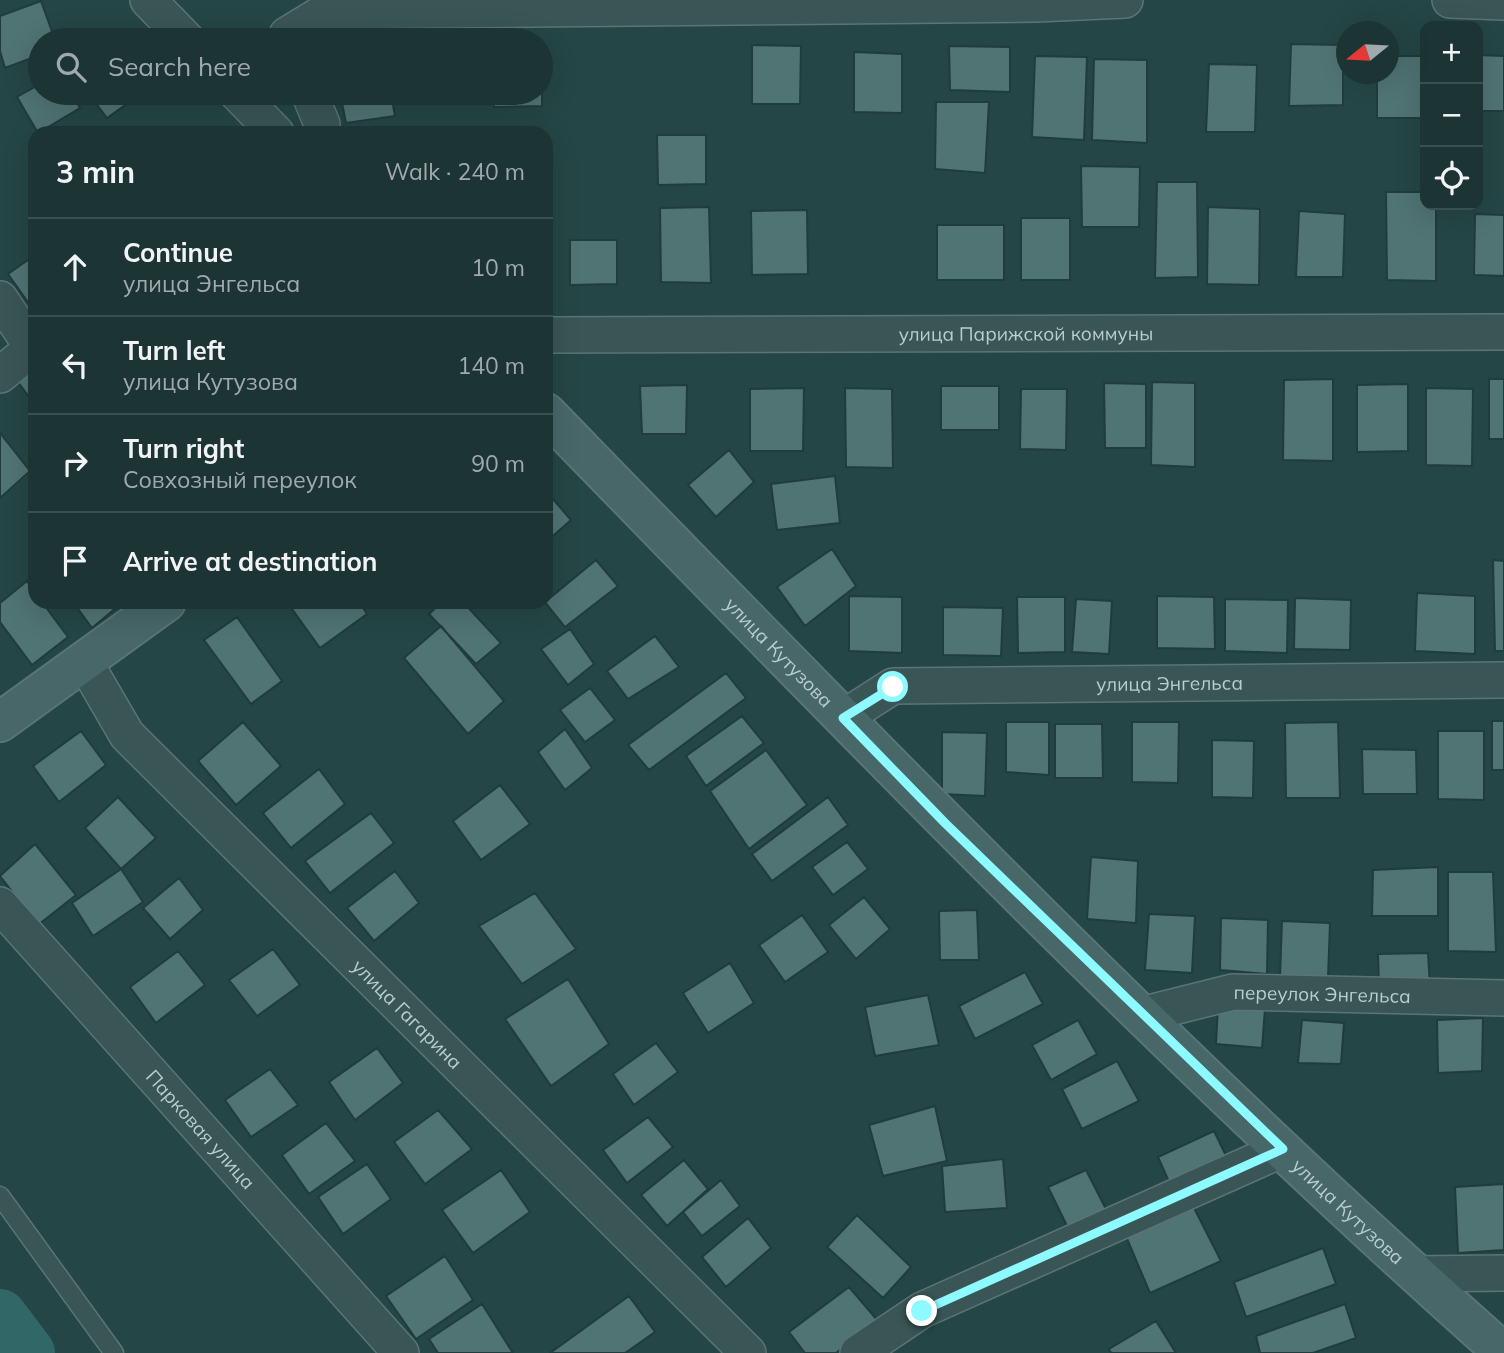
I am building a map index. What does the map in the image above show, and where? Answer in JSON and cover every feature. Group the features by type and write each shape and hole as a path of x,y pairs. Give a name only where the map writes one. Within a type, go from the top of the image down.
{"main road":[{"name":"улица Кутузова","path":"553,420 945,823 1141,1015 1415,1274 1504,1353"},
{"path":"0,722 156,609"}],"street":[{"path":"148,0 175,28"},
{"path":"300,28 326,12 1036,4 1125,0"},
{"path":"1450,0 1504,2"},
{"path":"249,105 269,126"},
{"path":"314,105 322,126"},
{"path":"0,299 28,341"},
{"name":"улица Парижской коммуны","path":"553,335 1504,332"},
{"path":"0,374 28,352"},
{"name":"улица Гагарина","path":"84,661 127,734 748,1353"},
{"name":"улица Энгельса","path":"843,718 893,687 1504,680"},
{"name":"Парковая улица","path":"0,905 401,1353"},
{"name":"переулок Энгельса","path":"1141,1015 1233,992 1504,998"},
{"path":"859,1353 922,1311 1283,1149"},
{"path":"1415,1274 1504,1273"}],"lane":[{"path":"0,1196 114,1353"}],"building":[{"path":"41,1 51,28 28,28 28,59 5,68 0,51 0,16"},
{"path":"1291,44 1336,45 1336,84 1343,84 1343,105 1289,106"},
{"path":"752,45 801,46 800,104 752,104"},
{"path":"949,46 1010,47 1010,92 950,90"},
{"path":"854,52 902,54 902,113 854,112"},
{"path":"1483,55 1504,56 1504,111 1483,111"},
{"path":"1035,56 1087,57 1084,140 1032,137"},
{"path":"1399,56 1420,56 1420,118 1377,118 1377,84 1399,84"},
{"path":"1094,59 1147,60 1147,143 1092,140"},
{"path":"1209,64 1257,65 1255,132 1206,132"},
{"path":"28,91 28,105 78,105 80,108 50,126 34,126 17,97"},
{"path":"936,102 989,102 985,173 935,169"},
{"path":"97,105 125,105 107,118"},
{"path":"342,105 393,105 395,116 346,123"},
{"path":"494,105 542,105 542,106"},
{"path":"657,135 706,135 706,184 658,185"},
{"path":"1081,166 1140,167 1139,227 1082,227"},
{"path":"1157,182 1197,182 1198,277 1155,278"},
{"path":"1386,192 1420,192 1420,210 1436,210 1436,281 1387,280"},
{"path":"709,207 711,283 661,282 660,208"},
{"path":"1208,207 1260,209 1259,285 1207,284"},
{"path":"807,210 808,274 752,275 751,211"},
{"path":"1299,211 1345,214 1343,277 1296,277"},
{"path":"1475,214 1504,215 1504,276 1474,275"},
{"path":"1021,218 1070,218 1070,280 1021,280"},
{"path":"937,225 1004,225 1004,280 937,280"},
{"path":"570,240 617,240 617,284 570,285"},
{"path":"28,260 28,302 8,274"},
{"path":"28,374 28,396 18,382"},
{"path":"1333,379 1333,461 1283,460 1284,380"},
{"path":"1489,379 1504,379 1504,439 1489,439"},
{"path":"1152,382 1195,383 1195,467 1151,465"},
{"path":"1104,383 1146,384 1146,448 1105,448"},
{"path":"1408,384 1408,451 1357,452 1357,385"},
{"path":"687,385 686,434 642,434 640,386"},
{"path":"941,386 999,386 999,430 941,430"},
{"path":"804,388 803,451 750,451 750,389"},
{"path":"845,388 892,389 893,468 846,467"},
{"path":"1426,388 1473,389 1472,466 1426,465"},
{"path":"1021,389 1067,389 1066,450 1020,449"},
{"path":"0,433 28,468 28,473 0,498"},
{"path":"729,450 754,482 716,517 688,485"},
{"path":"835,476 840,523 777,530 771,484"},
{"path":"553,499 571,520 553,536"},
{"path":"832,549 856,586 805,626 777,587"},
{"path":"596,560 618,586 565,627 551,609 553,609 553,595"},
{"path":"1493,560 1504,561 1504,651 1495,651"},
{"path":"27,581 28,609 47,609 68,637 32,665 0,622 0,603"},
{"path":"1417,593 1475,596 1475,654 1415,651"},
{"path":"849,596 902,597 902,653 849,651"},
{"path":"1157,596 1214,597 1215,649 1157,648"},
{"path":"1017,597 1065,597 1065,652 1018,653"},
{"path":"1295,598 1351,600 1350,650 1294,649"},
{"path":"1076,599 1112,601 1109,654 1072,652"},
{"path":"1225,599 1288,600 1287,653 1225,651"},
{"path":"943,607 1003,608 1001,656 943,655"},
{"path":"78,609 115,609 92,628"},
{"path":"292,609 364,609 367,614 320,648"},
{"path":"434,609 469,609 501,643 476,664 429,614"},
{"path":"237,617 282,681 251,704 204,640"},
{"path":"441,626 504,701 468,734 404,658"},
{"path":"570,629 594,664 568,685 541,649"},
{"path":"655,636 679,667 628,699 607,671"},
{"path":"726,673 746,698 649,770 628,745"},
{"path":"590,688 615,720 585,742 560,710"},
{"path":"742,716 764,743 706,786 686,756"},
{"path":"1492,721 1504,721 1504,770 1492,770"},
{"path":"243,722 281,766 236,805 198,761"},
{"path":"1006,722 1049,722 1049,775 1006,772"},
{"path":"1132,722 1179,722 1178,783 1132,782"},
{"path":"1338,722 1340,798 1286,798 1285,723"},
{"path":"1055,724 1102,724 1103,778 1055,778"},
{"path":"565,729 592,768 565,790 538,752"},
{"path":"81,731 106,765 59,802 33,766"},
{"path":"1438,731 1484,731 1484,800 1438,799"},
{"path":"942,732 987,733 985,796 942,794"},
{"path":"1212,740 1254,741 1253,798 1212,797"},
{"path":"1362,749 1416,750 1417,794 1363,794"},
{"path":"766,750 807,805 749,849 710,791"},
{"path":"319,769 345,804 291,848 263,813"},
{"path":"500,785 530,824 481,860 453,821"},
{"path":"118,797 156,838 121,869 85,828"},
{"path":"828,797 848,825 772,881 752,854"},
{"path":"371,813 394,843 330,893 305,861"},
{"path":"847,842 868,869 833,895 812,867"},
{"path":"35,844 76,895 38,925 0,876"},
{"path":"1091,857 1138,861 1136,923 1087,919"},
{"path":"1438,867 1438,916 1372,916 1373,870"},
{"path":"121,869 143,902 93,936 72,903"},
{"path":"395,871 419,903 374,941 347,908"},
{"path":"1448,872 1493,872 1496,952 1448,951"},
{"path":"179,878 203,910 170,939 143,908"},
{"path":"535,893 576,949 522,984 479,926"},
{"path":"864,897 890,929 856,959 829,925"},
{"path":"977,910 979,960 940,960 939,911"},
{"path":"1149,914 1195,916 1192,973 1145,970"},
{"path":"802,915 828,952 785,982 759,945"},
{"path":"1221,918 1268,920 1267,974 1220,970"},
{"path":"1282,921 1330,923 1328,978 1280,976"},
{"path":"273,949 300,985 257,1016 229,980"},
{"path":"178,951 205,985 156,1023 130,987"},
{"path":"1428,953 1430,986 1379,988 1378,954"},
{"path":"730,963 754,1003 708,1033 683,993"},
{"path":"1025,972 1043,1004 975,1039 959,1006"},
{"path":"568,979 609,1044 551,1086 505,1019"},
{"path":"928,995 939,1045 875,1056 865,1007"},
{"path":"1218,1006 1265,1009 1262,1048 1216,1044"},
{"path":"1483,1018 1482,1071 1438,1073 1437,1020"},
{"path":"1078,1020 1097,1054 1051,1080 1032,1045"},
{"path":"1302,1020 1344,1023 1341,1064 1298,1063"},
{"path":"656,1043 678,1072 634,1105 613,1074"},
{"path":"377,1048 403,1083 355,1120 329,1082"},
{"path":"1117,1061 1139,1101 1082,1129 1062,1089"},
{"path":"270,1069 298,1105 251,1137 225,1100"},
{"path":"935,1106 947,1161 883,1176 869,1125"},
{"path":"438,1110 472,1149 425,1184 394,1142"},
{"path":"648,1117 673,1147 627,1183 603,1150"},
{"path":"326,1123 355,1161 309,1194 282,1155"},
{"path":"1214,1131 1231,1166 1173,1191 1158,1157"},
{"path":"1003,1159 1007,1208 945,1212 942,1166"},
{"path":"684,1160 708,1189 667,1226 641,1195"},
{"path":"367,1164 391,1199 343,1234 318,1197"},
{"path":"501,1170 530,1212 473,1253 442,1210"},
{"path":"1086,1170 1109,1215 1070,1232 1048,1187"},
{"path":"721,1180 740,1206 702,1236 683,1212"},
{"path":"1504,1184 1504,1250 1458,1253 1455,1187"},
{"path":"1191,1202 1221,1261 1150,1293 1125,1234"},
{"path":"857,1215 911,1267 883,1298 827,1247"},
{"path":"748,1218 771,1248 726,1287 702,1257"},
{"path":"1323,1248 1336,1284 1246,1317 1234,1282"},
{"path":"445,1256 473,1300 416,1339 386,1296"},
{"path":"849,1287 878,1321 836,1353 805,1353 789,1332"},
{"path":"629,1296 655,1332 625,1353 550,1353"},
{"path":"482,1304 513,1353 438,1353 429,1339"},
{"path":"1345,1304 1356,1338 1313,1353 1260,1353 1256,1336"},
{"path":"1156,1321 1176,1353 1111,1353 1109,1349"}],"waterway":[{"path":"0,1316 28,1353"}],"route":[{"path":"893,687 843,718 945,823 1141,1015 1283,1149 922,1311"}]}
